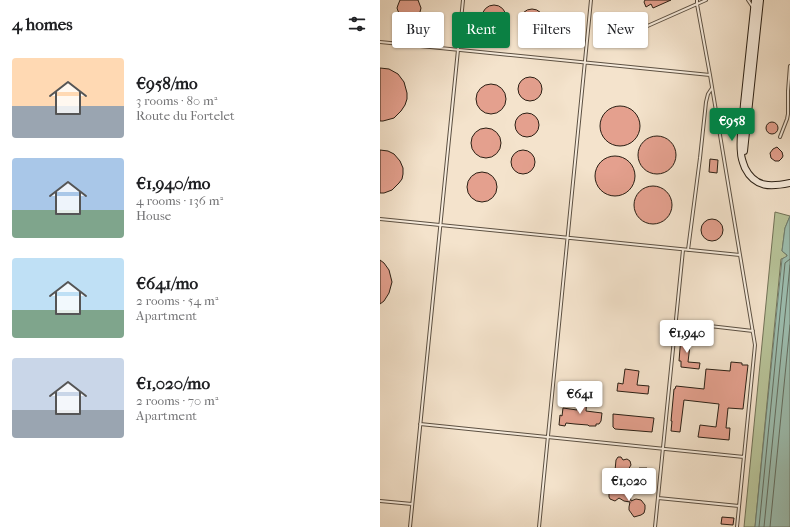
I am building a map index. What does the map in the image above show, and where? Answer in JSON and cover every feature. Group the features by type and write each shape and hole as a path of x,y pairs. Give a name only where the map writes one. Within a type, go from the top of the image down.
{"main road":[{"path":"755,0 741,153 750,175 760,183 770,186 790,183"},
{"path":"744,163 760,0"}],"lane":[{"path":"410,527 463,0"},
{"path":"539,527 591,0"},
{"path":"697,0 753,331 755,352 737,527"},
{"path":"648,26 706,0"},
{"path":"748,0 754,10"},
{"path":"380,42 710,75"},
{"path":"780,137 788,114 790,66"},
{"path":"688,250 706,102 712,87"},
{"path":"380,219 740,255"},
{"path":"655,527 683,250"},
{"path":"675,322 753,331"},
{"path":"420,424 744,457"},
{"path":"658,498 739,506"},
{"path":"380,501 412,504"}],"shaded area":[{"path":"775,212 790,216 785,228 782,251 787,255 787,257 781,259 755,527 744,527"}],"water":[{"path":"790,216 790,527 755,527 782,259 787,256 782,251 785,228"}],"building":[{"path":"400,0 418,0 421,8 420,12 399,12 397,8"},
{"path":"645,0 671,0 653,8 651,4 646,7 644,2"},
{"path":"494,5 502,9 504,12 484,12 490,6"},
{"path":"532,9 539,12 525,12"},
{"path":"380,68 389,69 398,74 404,82 407,93 405,105 401,111 394,118 383,121 380,121"},
{"path":"530,77 538,81 542,89 538,97 530,101 522,97 518,89 522,81"},
{"path":"491,84 502,88 506,99 502,110 491,114 480,110 476,99 480,88"},
{"path":"620,106 634,112 640,126 634,140 620,146 606,140 600,126 606,112"},
{"path":"527,113 535,117 539,125 535,133 527,137 519,133 515,125 519,117"},
{"path":"770,122 774,122 778,128 774,134 770,134 766,130 766,126"},
{"path":"486,128 497,132 501,143 497,154 486,158 475,154 471,143 475,132"},
{"path":"653,136 661,136 668,139 673,144 676,155 673,166 668,171 661,174 653,174 646,171 641,166 638,159 638,151 641,144 646,139"},
{"path":"777,147 782,152 783,156 779,161 775,161 771,158 770,153"},
{"path":"380,150 388,151 394,154 400,161 403,168 402,179 399,183 392,190 384,193 380,193"},
{"path":"523,150 531,154 535,162 531,170 523,174 515,170 511,162 515,154"},
{"path":"611,156 619,156 626,159 632,165 635,176 632,187 626,193 619,196 611,196 604,193 598,187 595,180 595,172 598,165 604,159"},
{"path":"710,159 718,160 717,173 709,172"},
{"path":"482,172 493,176 497,187 493,198 482,202 471,198 467,187 471,176"},
{"path":"649,186 657,186 667,191 671,198 671,212 667,219 657,224 649,224 639,219 637,216 634,209 634,201 639,191 642,189"},
{"path":"708,219 716,219 723,226 723,234 716,241 708,241 701,234 701,226"},
{"path":"380,260 389,270 392,282 389,293 380,304"},
{"path":"681,336 691,337 688,362 700,363 699,369 681,367 681,361 679,361"},
{"path":"731,362 748,365 743,409 728,408 726,428 730,428 729,440 698,437 700,425 716,427 719,404 684,400 680,432 671,431 674,389 676,386 704,389 706,369 730,371"},
{"path":"625,369 639,371 637,385 649,386 648,394 617,391 618,383 623,384"},
{"path":"577,398 587,398 586,411 602,413 599,424 596,424 596,426 566,423 565,426 559,425 560,415 562,416 563,408 577,410"},
{"path":"613,414 654,418 652,432 615,429 613,427"},
{"path":"618,457 621,457 623,460 627,459 630,461 631,465 628,470 647,468 645,484 641,484 641,477 630,476 630,482 614,481 616,460"},
{"path":"614,490 620,493 625,491 629,492 631,501 636,499 641,500 645,505 644,513 634,517 629,510 630,502 619,498 615,501 610,499 609,493"},
{"path":"722,517 734,518 733,525 721,524"}]}
